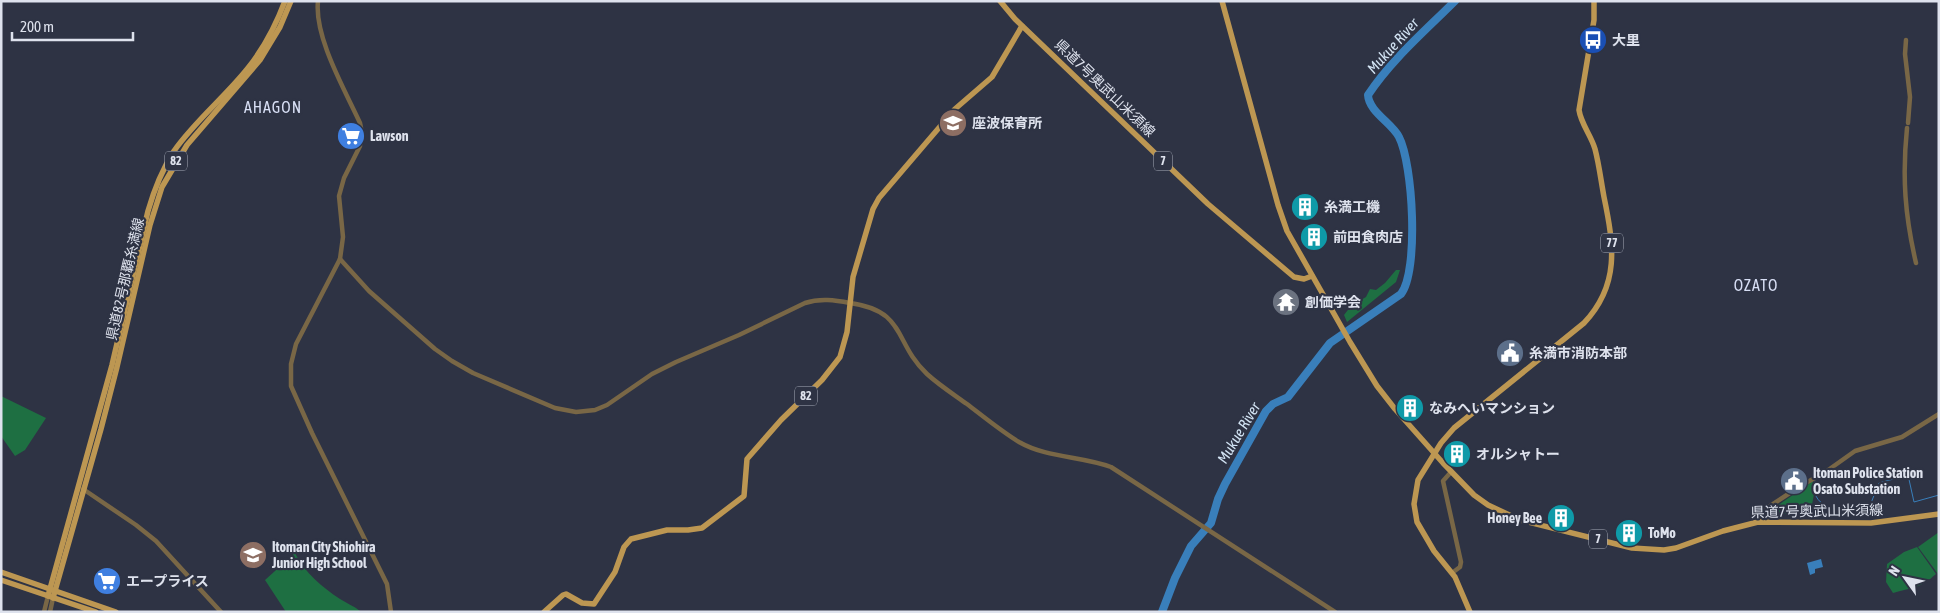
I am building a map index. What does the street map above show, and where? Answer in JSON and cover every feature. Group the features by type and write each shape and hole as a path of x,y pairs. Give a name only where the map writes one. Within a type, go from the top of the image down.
{"main road":[{"name":"県道82号那覇糸満線","path":"81,488 148,211 158,183 180,143 248,67 269,35 285,1"},
{"name":"県道82号那覇糸満線","path":"51,597 117,367 150,225 162,187 187,145 260,60 280,27 291,1"},
{"name":"県道7号奥武山米須線","path":"1000,1 1022,26 1208,204 1294,277 1301,279 1312,276"},
{"name":"県道7号奥武山米須線","path":"1222,1 1278,205 1287,231 1350,342 1383,394 1451,472 1474,495 1508,516 1632,548 1657,550 1676,548 1723,531 1758,522 1871,523 1939,514"},
{"name":"77","path":"1470,612 1452,573 1426,540 1418,525 1414,504 1417,485 1435,453 1458,423 1584,323 1598,306 1606,288 1613,256 1611,233 1594,149 1578,110 1594,20 1594,1"},
{"name":"82","path":"544,612 562,595 566,594 582,603 594,604 615,572 624,547 631,539 667,530 702,528 744,496 747,459 781,420 822,380 840,357 846,341 853,277 873,209 879,198 955,109 981,88 994,74 1022,26"},
{"path":"1,572 116,612"},
{"path":"1,580 96,612"}],"street":[{"path":"318,1 317,17 323,40 361,128 360,146 341,187 339,205 343,237 340,259 296,344 291,364 292,386 312,433 387,584 391,612"},
{"path":"1906,40 1905,54 1910,97 1904,185 1916,264"},
{"path":"340,259 369,291 435,349 473,373 566,411 576,412 595,410 606,405 652,374 805,303 814,300 831,300 869,306 883,312 895,325 915,360 927,374 1009,435 1034,449 1111,467 1334,612"},
{"path":"1758,522 1761,513 1767,508 1824,473 1855,451 1902,437 1939,414"},
{"path":"1451,472 1444,482 1461,562 1460,567 1452,573"},
{"path":"81,488 136,524 156,541 221,612"},
{"path":"44,612 51,597"},
{"path":"50,612 51,597"}],"green space":[{"path":"1396,270 1400,270 1396,282 1347,322 1344,315 1351,306 1366,297 1370,289 1376,290 1385,283"},
{"path":"1,396 46,418 25,450 15,456 1,436"},
{"path":"1813,481 1814,494 1810,515 1767,513"},
{"path":"1939,532 1939,574 1938,574 1918,547"},
{"path":"1917,547 1936,574 1920,585 1893,593 1886,582 1887,564 1904,552"},
{"path":"295,553 304,567 320,584 360,611 286,612 265,580"}],"water":[{"path":"1821,559 1823,567 1815,569 1815,573 1810,575 1807,563"}],"waterway":[{"name":"Mukue River","path":"1162,612 1175,578 1191,546 1211,523 1218,499 1225,484 1266,411 1273,404 1288,397 1330,343 1401,294 1407,282 1412,241 1411,192 1408,170 1399,137 1372,107 1368,95 1398,57 1455,1"},
{"path":"1815,481 1816,496 1820,502 1826,506 1841,508 1871,503 1879,483 1908,475 1914,502 1939,495"}],"place":[{"name":"大里","path":"1593,40"},
{"name":"座波保育所","path":"953,123"},
{"name":"Lawson","path":"351,136"},
{"name":"糸満工機","path":"1305,207"},
{"name":"前田食肉店","path":"1314,237"},
{"name":"創価学会","path":"1286,302"},
{"name":"糸満市消防本部","path":"1510,353"},
{"name":"なみへいマンション","path":"1410,408"},
{"name":"オルシャトー","path":"1457,454"},
{"name":"Itoman Police Station Osato Substation","path":"1794,481"},
{"name":"Honey Bee","path":"1561,518"},
{"name":"ToMo","path":"1629,533"},
{"name":"Itoman City Shiohira Junior High School","path":"253,555"},
{"name":"エープライス","path":"107,581"}],"district":[{"name":"AHAGON","path":"273,107"},
{"name":"OZATO","path":"1756,285"}]}
